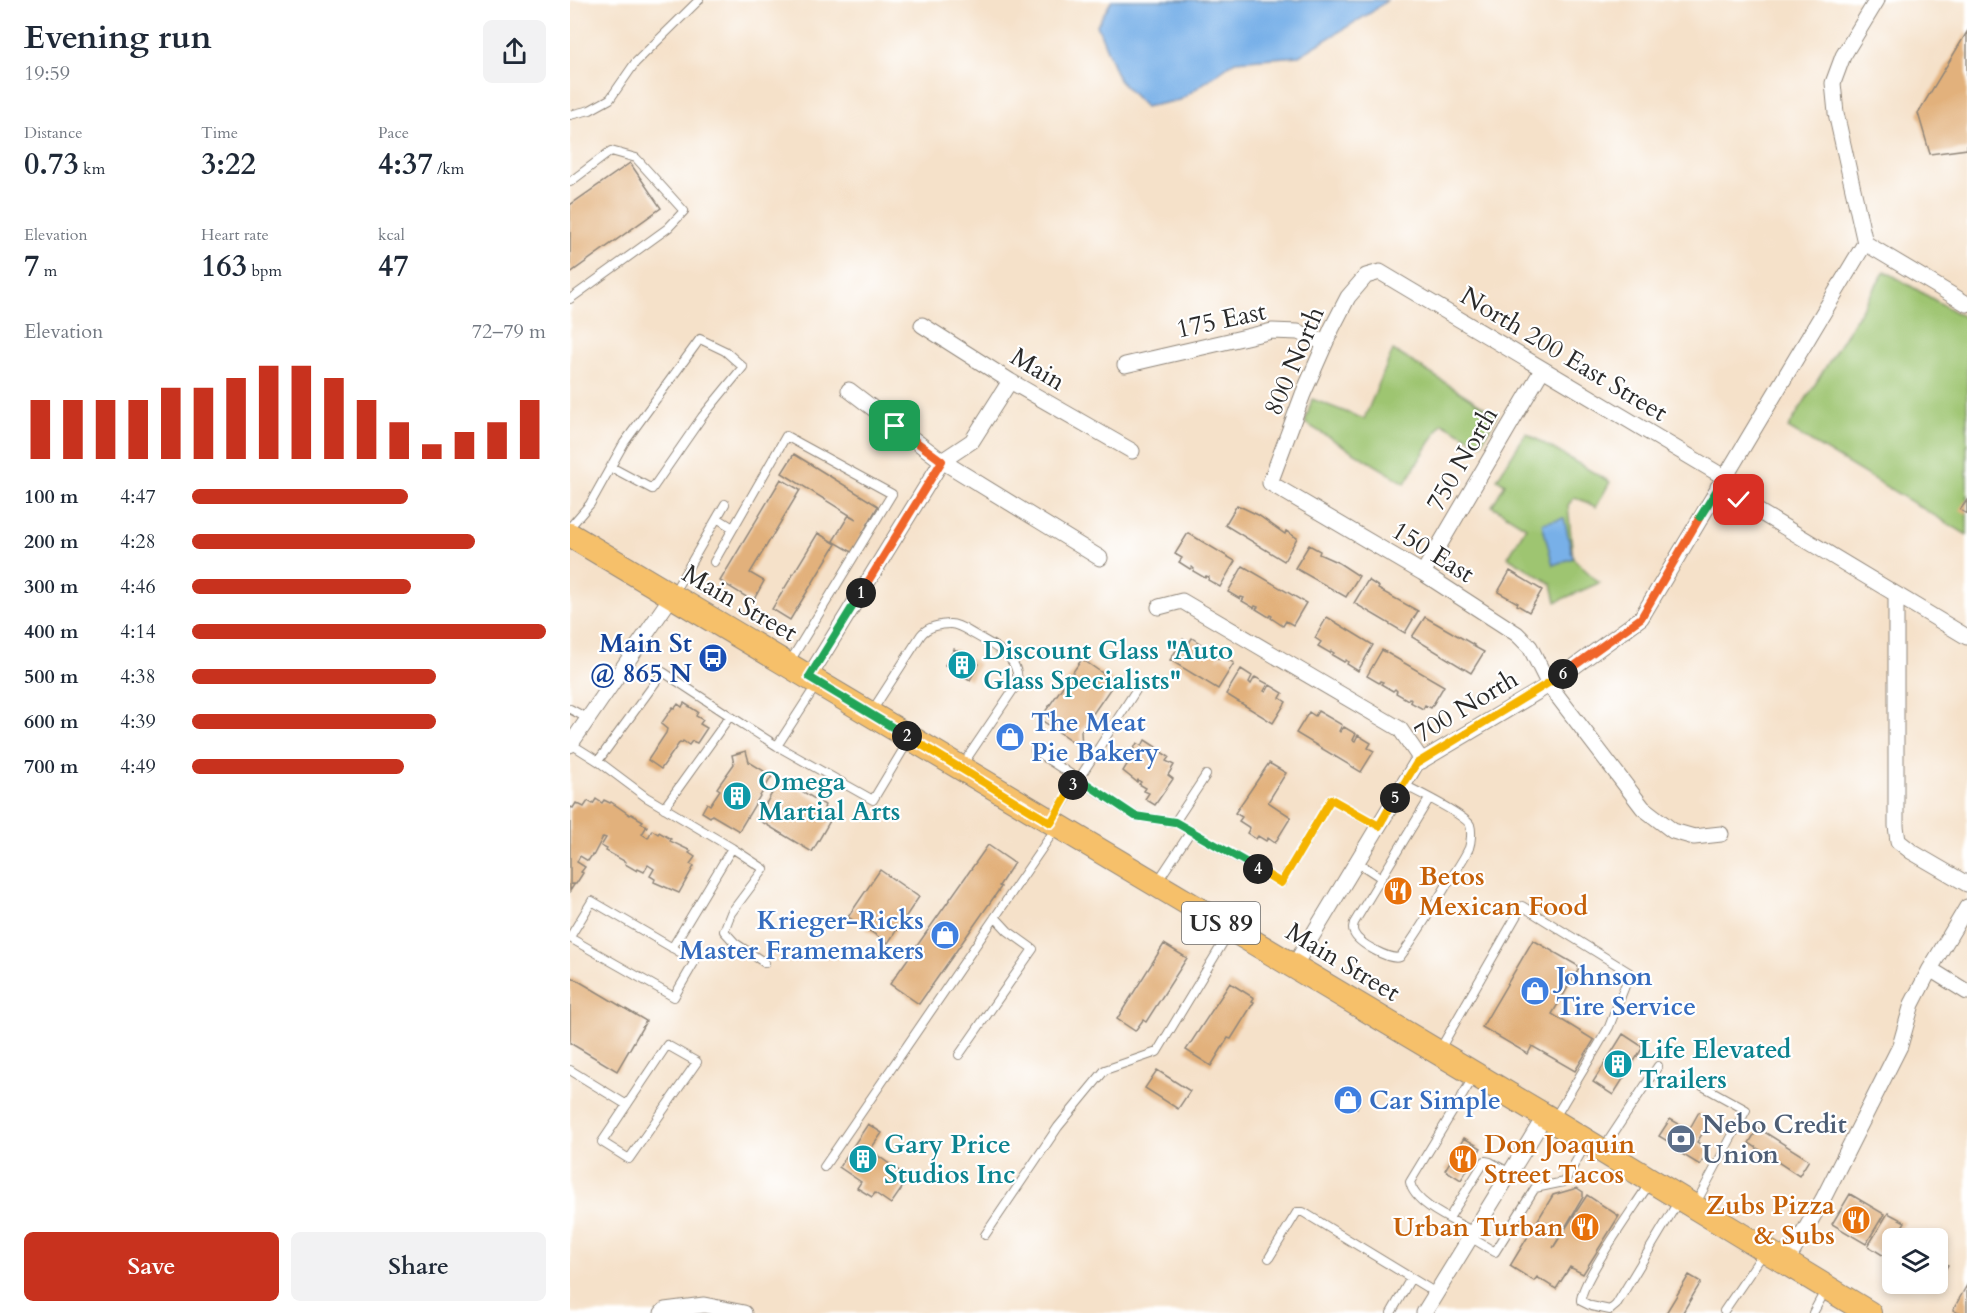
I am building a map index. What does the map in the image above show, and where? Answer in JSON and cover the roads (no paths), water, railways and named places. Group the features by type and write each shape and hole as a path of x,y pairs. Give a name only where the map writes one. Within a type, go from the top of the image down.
{"main road":[{"name":"Main Street","path":"570,535 1549,1118 1827,1287 1864,1312"}],"street":[{"path":"1877,0 1842,56 1833,83 1836,113 1865,243 1967,304"},
{"name":"700 North","path":"1294,966 1416,764 1549,685 1641,618 1865,243"},
{"name":"800 North","path":"1270,483 1324,343 1348,297 1366,276 1380,272"},
{"name":"North 200 East Street","path":"1380,272 1542,370 1896,595 1967,637"},
{"name":"Main","path":"922,325 1010,381 1132,452"},
{"name":"175 East","path":"1125,365 1272,331 1298,332 1324,343"},
{"name":"750 North","path":"1423,573 1542,370"},
{"path":"814,680 942,461 972,441 1010,381"},
{"path":"849,390 942,461 1100,558"},
{"name":"150 East","path":"1270,483 1423,573 1517,634 1530,647 1549,685 1643,808 1673,831 1694,837 1721,834"},
{"path":"1896,595 1896,826 1898,841 1912,852 1967,884"},
{"path":"571,744 672,596"},
{"path":"1159,607 1182,601 1400,729 1422,760"},
{"path":"1786,1263 1823,1199 1900,1046 1912,1004 1967,907"},
{"path":"1930,969 1967,992"},
{"path":"1424,1313 1510,1173 1549,1118"},
{"path":"663,1312 704,1305 744,1313"}],"lane":[{"path":"570,115 590,110 610,99 635,63 699,0"},
{"path":"570,182 611,151 636,158 684,211 668,228 570,299"},
{"path":"570,527 590,504 624,443 700,339 726,351 743,367 702,417 652,489 611,467"},
{"path":"714,562 786,436 892,494 789,665"},
{"path":"672,596 725,504"},
{"path":"717,518 734,528"},
{"path":"870,714 921,635 928,629 950,624 958,625 1000,649 1011,659 1018,679 1017,684 960,768"},
{"path":"598,761 663,672 777,746 873,800 911,738"},
{"path":"777,746 814,680"},
{"path":"824,1167 995,917 1054,825 1078,778 1140,684"},
{"path":"570,709 589,719"},
{"path":"664,808 730,716"},
{"path":"571,744 646,797 764,869 731,913 724,931 735,943 765,963"},
{"path":"1035,751 1135,816 1175,822 1281,883 1331,799 1379,826"},
{"path":"1175,822 1206,775"},
{"path":"1404,784 1430,799 1468,823 1471,828 1470,841 1460,863 1410,944 1396,959 1362,941 1353,930 1354,923 1380,877 1430,799"},
{"path":"1156,885 1191,831"},
{"path":"672,948 732,848"},
{"path":"1357,862 1380,877"},
{"path":"592,901 695,961 674,997 570,938 592,901"},
{"path":"1438,1052 1522,906 1630,973 1609,1027 1549,1118"},
{"path":"959,1055 1033,949 1008,931 995,917"},
{"path":"985,1235 1058,1126 1106,1070 1157,1052 1232,929"},
{"path":"667,1045 697,1062 629,1159 602,1142 627,1105 667,1045"},
{"path":"1475,1074 1410,1182 1411,1191 1423,1203 1449,1218 1496,1252 1535,1188 1564,1182 1658,1066"},
{"path":"570,1070 627,1105"},
{"path":"1651,1180 1591,1275 1581,1295 1581,1301 1591,1306 1610,1310 1616,1305 1636,1269 1687,1202 1746,1110 1699,1084"},
{"path":"1449,1218 1485,1161 1510,1173"},
{"path":"1269,1258 1297,1212 1303,1212 1436,1293"},
{"path":"1724,1311 1766,1250"},
{"path":"1391,1313 1411,1278"},
{"path":"1813,1313 1827,1287"}],"water":[{"path":"1112,0 1387,0 1372,12 1299,56 1235,61 1180,100 1145,107 1119,80 1097,25"},
{"path":"1564,518 1573,558 1553,565 1542,523"}],"place":[{"name":"Main St @ 865 N","path":"713,658"},
{"name":"Discount Glass \"Auto Glass Specialists\"","path":"962,665"},
{"name":"The Meat Pie Bakery","path":"1010,737"},
{"name":"Omega Martial Arts","path":"737,796"},
{"name":"Betos Mexican Food","path":"1398,891"},
{"name":"Krieger-Ricks Master Framemakers","path":"945,935"},
{"name":"Johnson Tire Service","path":"1535,991"},
{"name":"Life Elevated Trailers","path":"1618,1064"},
{"name":"Car Simple","path":"1348,1100"},
{"name":"Nebo Credit Union","path":"1681,1139"},
{"name":"Gary Price Studios Inc","path":"863,1159"},
{"name":"Don Joaquin Street Tacos","path":"1463,1159"},
{"name":"Zubs Pizza & Subs","path":"1856,1220"},
{"name":"Urban Turban","path":"1585,1227"}]}
